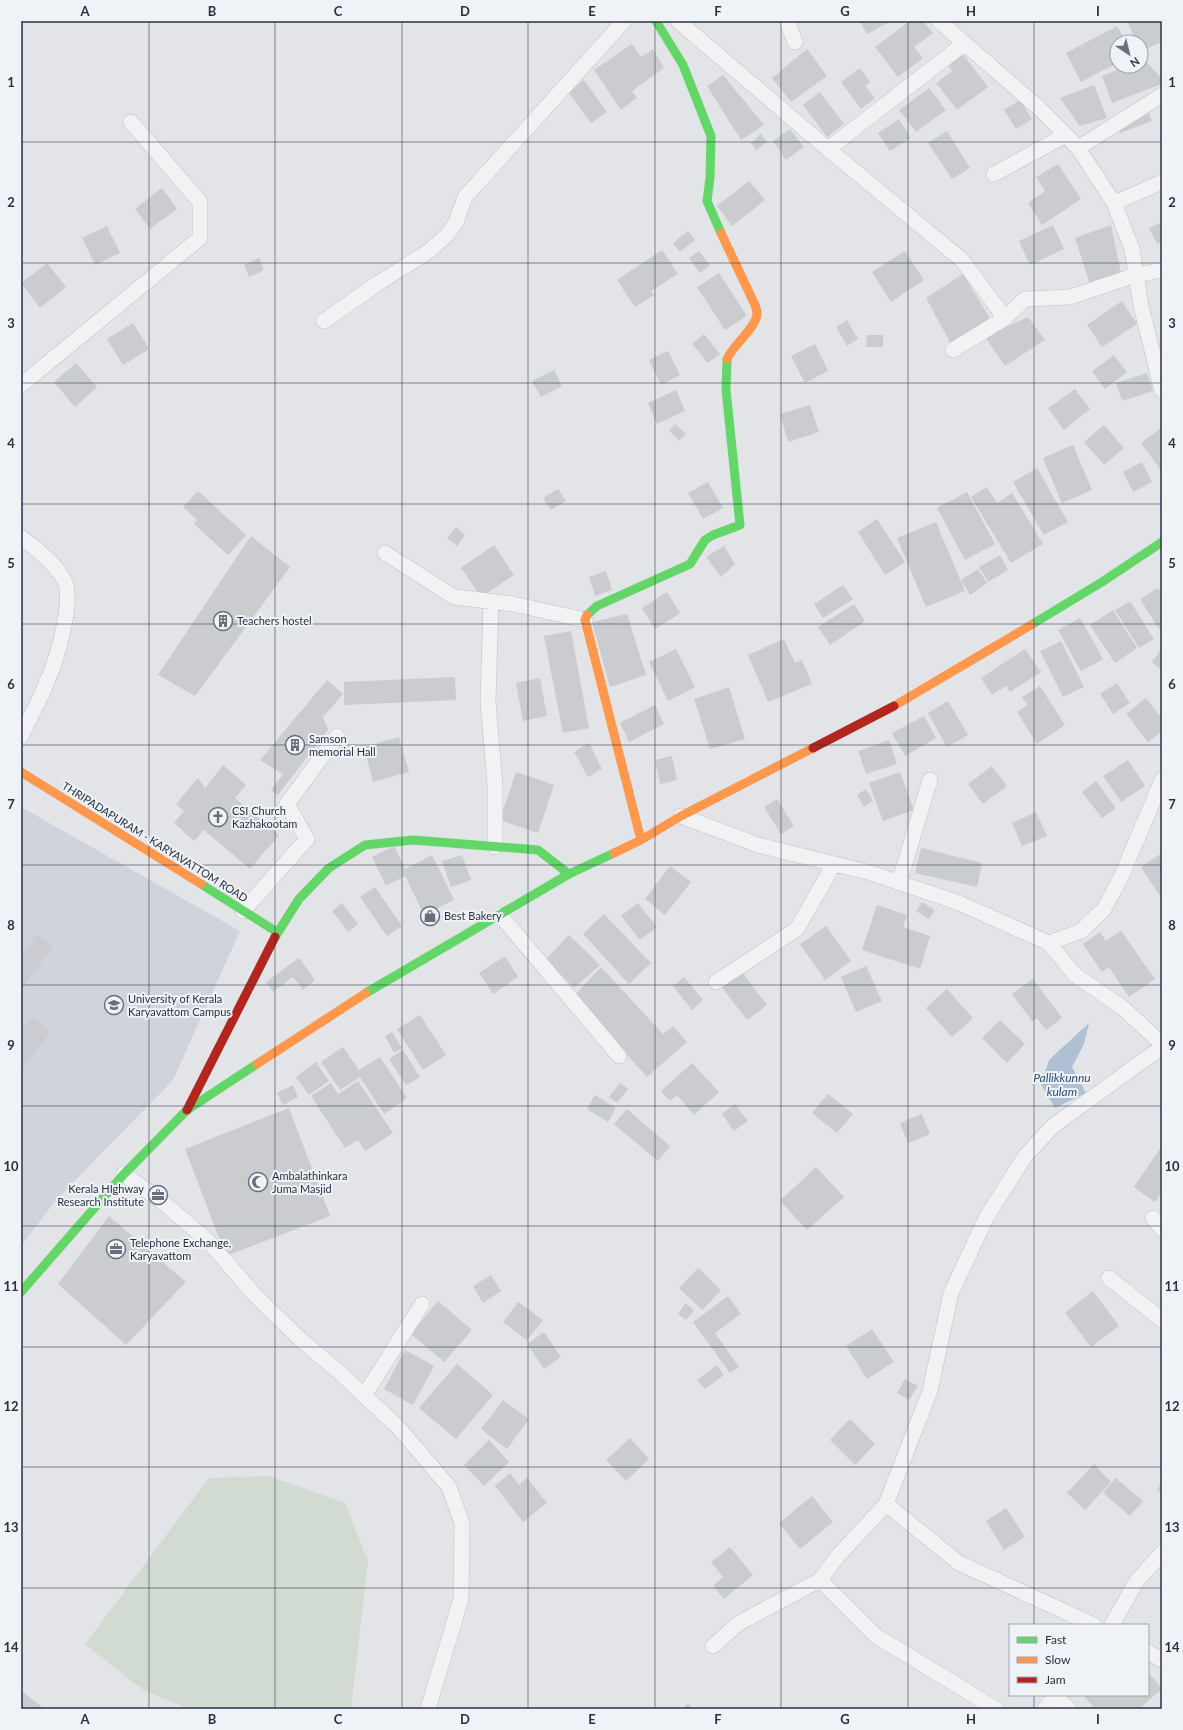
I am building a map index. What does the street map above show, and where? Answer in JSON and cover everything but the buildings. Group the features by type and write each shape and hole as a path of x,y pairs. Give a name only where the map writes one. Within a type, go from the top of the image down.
{"main road":[{"path":"641,840 585,620 587,615 597,606 690,564 694,561 705,540 712,535 733,530 740,525 726,390 726,361 730,351 755,322 757,314 755,305 707,201 710,178 711,136 683,65 656,21"},
{"path":"21,1292 124,1174 187,1110 378,985 569,874 641,840 681,816 909,698 1102,582 1162,542"},
{"name":"THRIPADAPURAM - KARYAVATTOM ROAD","path":"21,772 277,932"},
{"path":"187,1110 277,932 299,899 329,868 365,845 413,840 538,850 569,874"}],"street":[{"path":"324,321 377,284 429,251 448,235 456,222 465,198 624,21"},
{"path":"678,21 828,149 962,260 1005,318"},
{"path":"787,21 794,42"},
{"path":"939,21 1040,109 1066,135 1078,148 1114,203 1132,249 1141,306 1162,390"},
{"path":"828,149 965,43"},
{"path":"1078,148 1162,95"},
{"path":"21,385 200,238 200,202 131,122"},
{"path":"994,174 1066,135"},
{"path":"1114,203 1162,182"},
{"path":"953,350 1005,318 1025,299 1070,298 1136,275 1162,270"},
{"path":"21,536 55,565 65,581 68,596 64,629 47,683 21,736"},
{"path":"385,553 454,596 513,604 585,620"},
{"path":"491,601 488,702 494,784 495,847"},
{"path":"243,911 307,839 287,804 337,736"},
{"path":"899,883 930,780"},
{"path":"1049,943 1081,931 1104,909 1121,877 1162,780"},
{"path":"681,816 758,845 871,873 959,903 1049,943 1075,975 1123,1008 1162,1046 1053,1126 1026,1155 986,1216 951,1293 930,1392 886,1504 837,1557 820,1580 739,1623 713,1646"},
{"path":"716,982 797,928 834,864"},
{"path":"500,915 619,1056"},
{"path":"124,1174 165,1204 210,1242 255,1295 399,1428 450,1488 462,1523 461,1599 428,1709"},
{"path":"1109,1278 1162,1320"},
{"path":"364,1396 422,1304"},
{"path":"886,1504 959,1563 1092,1624"},
{"path":"1113,1624 1136,1582 1162,1553"},
{"path":"820,1580 876,1636 996,1709"},
{"path":"1149,1653 1162,1660"},
{"path":"1045,1709 1055,1696"},
{"path":"1057,1696 1069,1709"}],"shaded area":[{"name":"University of Kerala Karyavattom Campus","path":"21,807 240,931 173,1080 56,1200 21,1246"},
{"path":"269,1476 345,1503 368,1561 351,1709 184,1709 182,1706 143,1690 85,1644 209,1478"}],"water":[{"name":"Pallikkunnu kulam","path":"1089,1023 1084,1044 1072,1067 1086,1093 1055,1108 1041,1084 1049,1060"}],"traffic: fast":[{"path":"656,21 683,65 711,136 710,178 707,201 721,233"},
{"path":"587,615 597,606 690,564 705,540 713,535 740,525 726,390 727,359"},
{"path":"1031,625 1102,582 1162,542"},
{"path":"275,937 299,899 329,868 365,845 413,840 538,850 569,874"},
{"path":"366,993 569,874 614,853"},
{"path":"201,884 277,932"},
{"path":"21,1292 124,1174 187,1110 257,1064"}],"traffic: slow":[{"path":"721,233 755,305 757,314 753,325 727,359"},
{"path":"587,615 585,620 641,840"},
{"path":"894,706 1031,625"},
{"path":"614,853 641,840 681,816 813,748"},
{"path":"21,772 201,884"},
{"path":"257,1064 366,993"}],"traffic: jam":[{"path":"813,748 894,706"},
{"path":"187,1110 275,937"}],"place":[{"name":"Teachers hostel","path":"223,621"},
{"name":"Samson memorial Hall","path":"295,745"},
{"name":"CSI Church Kazhakootam","path":"218,817"},
{"name":"Best Bakery","path":"430,916"},
{"name":"University of Kerala Karyavattom Campus","path":"114,1005"},
{"name":"Ambalathinkara Juma Masjid","path":"258,1182"},
{"name":"Kerala HIghway Research Institute","path":"158,1195"},
{"name":"Telephone Exchange, Karyavattom","path":"116,1249"}]}
